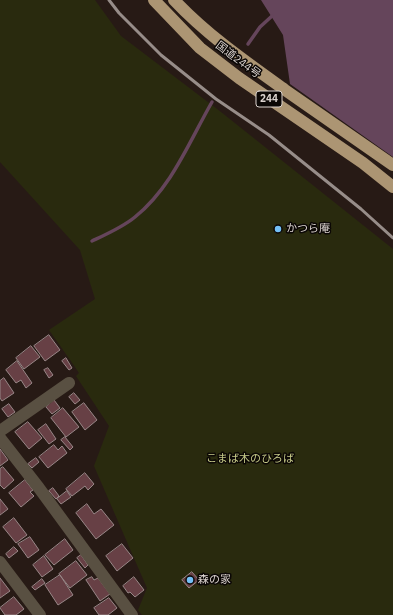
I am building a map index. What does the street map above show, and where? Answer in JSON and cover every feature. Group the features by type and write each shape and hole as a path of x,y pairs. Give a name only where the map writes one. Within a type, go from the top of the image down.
{"highway":[{"name":"国道244号","path":"154,0 200,48 239,78 363,163 393,187"},
{"name":"国道244号","path":"174,0 188,15 212,36 248,64 393,165"}],"street":[{"path":"0,431 69,383"},
{"path":"0,438 39,488 132,615"},
{"path":"0,562 40,615"}],"green space":[{"name":"こまば木のひろば","path":"0,0 95,0 121,36 221,112 393,249 393,615 142,615 138,610 147,588 94,466 109,426 76,376 79,373 49,330 95,299 80,250 0,162"}],"shaded area":[{"path":"261,0 393,0 393,157 290,84 283,35"}],"building":[{"path":"49,335 60,350 45,361 34,346"},
{"path":"31,346 40,357 24,369 16,358"},
{"path":"66,358 72,368 69,370 62,361"},
{"path":"17,361 32,383 26,388 21,380 16,383 6,370"},
{"path":"48,368 53,375 49,378 44,370"},
{"path":"4,378 14,393 2,401 0,398 0,381"},
{"path":"74,393 80,400 75,404 69,397"},
{"path":"54,400 60,408 52,414 46,407"},
{"path":"84,403 97,420 85,430 72,412"},
{"path":"9,404 15,412 8,417 2,409"},
{"path":"63,408 79,427 66,437 51,418"},
{"path":"28,422 42,438 29,449 15,432"},
{"path":"46,424 56,439 49,444 38,430"},
{"path":"65,437 73,447 70,450 61,440"},
{"path":"54,445 58,450 62,446 67,453 48,468 39,457"},
{"path":"0,449 8,460 0,466"},
{"path":"36,458 39,462 32,468 28,464"},
{"path":"3,467 14,480 4,489 0,485 0,469"},
{"path":"85,473 94,484 88,490 85,486 72,496 66,489"},
{"path":"25,480 33,490 30,492 34,496 21,507 9,493"},
{"path":"53,488 59,496 56,499 49,491"},
{"path":"67,491 71,497 61,504 57,499"},
{"path":"0,499 8,509 0,515"},
{"path":"87,504 94,514 101,509 114,525 96,539 76,513"},
{"path":"14,518 27,535 16,543 3,527"},
{"path":"30,537 39,550 28,558 18,544"},
{"path":"65,539 73,550 54,565 45,555"},
{"path":"122,544 133,558 117,571 106,556"},
{"path":"14,547 18,551 9,558 6,554"},
{"path":"81,555 88,565 85,568 77,558"},
{"path":"44,556 53,569 42,577 33,565"},
{"path":"76,561 87,575 70,588 59,574"},
{"name":"森の家","path":"192,572 199,580 189,588 182,580"},
{"path":"60,575 73,595 58,605 45,585"},
{"path":"92,577 94,580 98,578 110,594 100,601 86,580"},
{"path":"134,577 144,590 135,597 130,592 128,593 123,586"},
{"path":"0,578 10,591 0,598"},
{"path":"42,579 45,583 35,590 32,587"},
{"path":"14,597 24,609 16,615 5,615 0,608"},
{"path":"109,598 117,608 108,615 99,615 94,608"}],"waterway":[{"path":"248,44 260,27 272,16"},
{"path":"92,241 130,221 148,205 170,178 212,102"}],"railway":[{"path":"109,0 119,13 161,55 216,99 269,135 361,209 393,238"}],"place":[{"name":"かつら庵","path":"278,229"},
{"name":"森の家","path":"190,580"}]}
